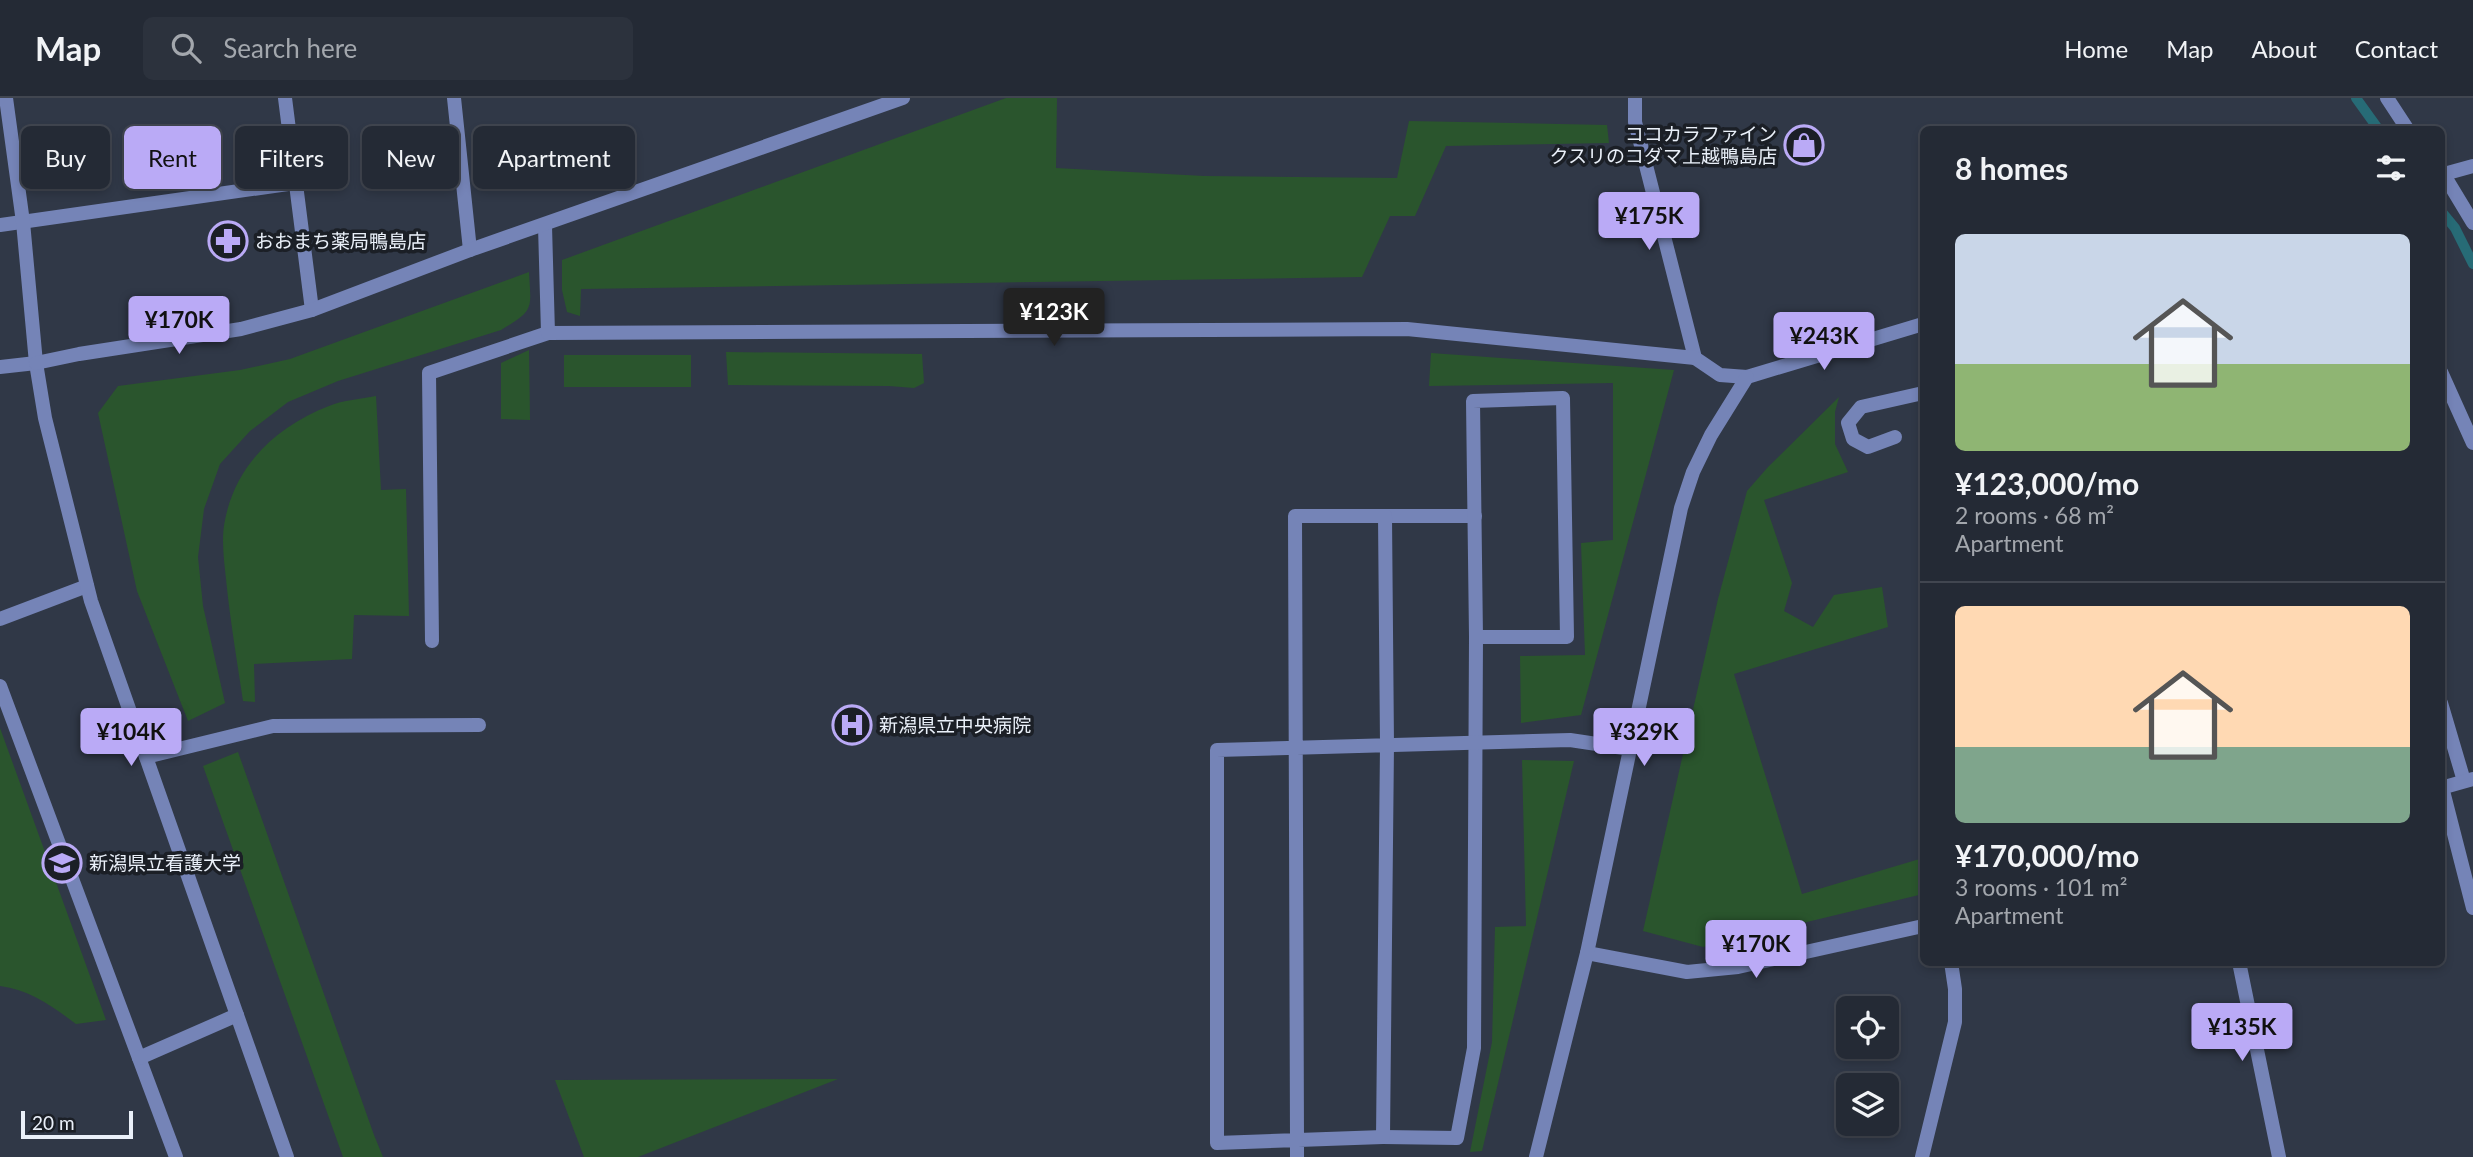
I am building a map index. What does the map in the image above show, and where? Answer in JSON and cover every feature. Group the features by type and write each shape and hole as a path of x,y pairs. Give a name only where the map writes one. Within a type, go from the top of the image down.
{"street":[{"path":"6,98 23,222 36,363 45,418 87,586 287,1157"},
{"path":"285,98 288,126"},
{"path":"454,98 470,250"},
{"path":"0,367 241,329 312,310 872,103 903,98"},
{"path":"1635,98 1635,122 1695,358"},
{"path":"2387,98 2405,126"},
{"path":"2445,172 2473,166"},
{"path":"2445,178 2473,223"},
{"path":"0,225 253,189"},
{"path":"296,189 312,310"},
{"path":"545,226 548,333"},
{"path":"432,641 429,373 548,333 1407,329 1695,358 1720,375 1748,377 1920,325"},
{"path":"1536,1157 1587,953 1681,508 1699,459 1748,377"},
{"path":"2445,381 2473,443"},
{"path":"1895,437 1868,447 1853,439 1849,423 1861,407 1920,394"},
{"path":"1476,637 1567,637 1563,398 1473,401 1476,637 1476,742 1474,1048 1457,1139 1383,1137 1217,1143 1217,750 1296,747 1476,742 1570,740 1630,749"},
{"path":"1297,1157 1295,516 1475,516"},
{"path":"1383,1137 1387,745 1385,516"},
{"path":"0,619 87,586"},
{"path":"0,686 176,1157"},
{"path":"2445,714 2468,780 2445,787"},
{"path":"146,757 273,726 479,725"},
{"path":"2445,800 2473,908"},
{"path":"1587,953 1687,972 1738,967 1920,927"},
{"path":"1922,1157 1955,1022 1952,966"},
{"path":"2240,966 2279,1157"},
{"path":"139,1058 237,1015"}],"green space":[{"path":"1006,98 1057,98 1056,168 1204,176 1397,178 1409,121 1607,125 1609,143 1446,146 1415,216 1390,216 1362,277 581,289 580,316 567,312 562,290 562,260"},
{"path":"529,272 528,307 520,318 501,330 338,381 288,402 250,431 220,464 204,509 198,557 203,606 225,703 188,721 137,591 98,413 118,386 240,370 290,359"},
{"path":"529,350 530,420 501,419 501,363"},
{"path":"726,352 922,354 924,383 914,388 728,385"},
{"path":"1431,353 1674,370 1581,715 1521,723 1520,656 1585,655 1581,543 1613,540 1613,383 1429,386"},
{"path":"564,355 691,355 691,387 564,387"},
{"path":"376,396 381,490 406,489 409,616 354,615 352,659 254,664 255,702 243,701 223,549 224,527 230,500 249,465 262,449 292,424 334,404"},
{"path":"1839,397 1835,412 1835,444 1848,472 1764,500 1792,583 1784,611 1813,627 1834,595 1882,587 1888,627 1734,674 1802,894 1920,859 1920,895 1703,947 1643,931 1718,599 1747,491"},
{"path":"0,728 106,1020 76,1024 31,995 0,986"},
{"path":"238,752 383,1157 343,1157 203,766"},
{"path":"1522,760 1574,761 1482,1151 1470,1152 1492,1042 1495,927 1526,926"},
{"path":"838,1079 638,1157 584,1157 555,1080"}],"waterway":[{"path":"2356,98 2376,126"},
{"path":"2445,216 2455,228 2473,264"}],"place":[{"name":"ココカラファイン クスリのコダマ上越鴨島店","path":"1804,145"},
{"name":"おおまち薬局鴨島店","path":"228,241"},
{"name":"新潟県立中央病院","path":"852,725"},
{"name":"新潟県立看護大学","path":"62,863"}]}
